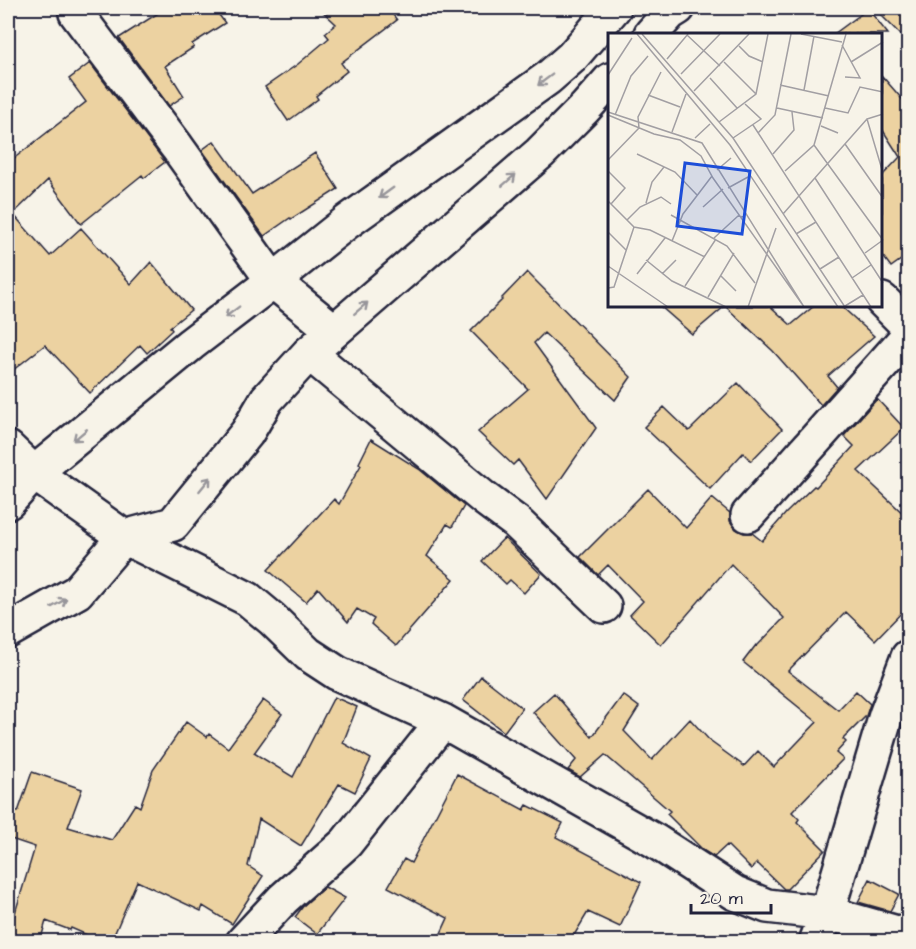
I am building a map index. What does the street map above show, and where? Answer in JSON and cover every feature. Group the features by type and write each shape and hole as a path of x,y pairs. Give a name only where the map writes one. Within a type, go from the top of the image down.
{"street":[{"path":"8,502 34,473 190,344 347,222 548,78 572,57 614,8"},
{"path":"82,15 76,13 177,147 273,281 334,332"},
{"path":"572,57 608,80"},
{"path":"8,631 77,592 124,537 173,524 247,433 267,399 309,353 540,153 598,108 608,86"},
{"path":"883,301 909,326"},
{"path":"748,515 909,336"},
{"path":"309,353 516,522 604,606"},
{"path":"8,448 34,473 124,537 248,599 308,654 337,673 443,721 655,841 735,893 821,927 909,936"},
{"path":"173,524 208,579"},
{"path":"821,927 886,715 909,657"},
{"path":"243,942 284,899 346,843 443,721"}],"building":[{"path":"166,8 214,8 225,23 192,44 194,47 165,66 184,96 169,106 119,38"},
{"path":"319,8 388,8 397,20 341,63 347,71 316,96 318,99 288,121 265,87 329,38 325,33 336,24"},
{"path":"874,8 909,8 909,43"},
{"path":"868,9 888,34 883,33 835,33"},
{"path":"90,63 165,162 144,178 142,175 81,224 48,180 13,214 50,256 81,228 131,284 151,262 191,310 170,327 172,330 147,353 140,345 90,393 45,345 8,374 8,163 86,102 69,79"},
{"path":"883,77 909,107 909,254 891,267 883,256 883,175 900,157 883,131"},
{"path":"214,141 252,194 315,153 338,189 264,236 202,150"},
{"path":"527,272 631,377 615,400 544,333 534,343 596,428 547,499 518,460 513,465 478,432 528,389 471,331"},
{"path":"662,308 723,308 692,334"},
{"path":"727,308 772,308 791,325 812,308 843,308 874,336 828,376 837,387 821,405 773,351"},
{"path":"738,383 782,429 751,461 743,453 710,489 644,427 664,407 689,431"},
{"path":"877,399 904,428 858,471 909,519 909,605 875,640 846,612 788,671 838,710 856,691 870,704 866,716 843,739 846,742 836,753 843,759 792,812 799,819 797,822 825,850 787,889 784,889 757,863 751,869 727,845 714,857 704,851 667,814 670,811 605,755 580,777 568,770 576,760 533,712 554,693 592,737 623,695 639,707 624,731 652,760 690,719 711,742 744,766 758,751 774,767 817,722 743,662 756,645 784,618 731,564 661,645 630,615 643,601 608,565 598,575 580,557 648,489 686,528 712,498 730,513 730,521 736,529 744,533 752,533 762,541 786,513 814,486 816,487 854,446 844,436"},
{"path":"371,439 419,469 464,506 452,527 447,524 427,556 454,579 396,646 371,624 374,619 357,609 348,622 318,588 306,602 268,570 334,499 339,504 361,465 359,463"},
{"path":"504,538 541,574 524,593 510,580 506,584 482,561"},
{"path":"481,676 522,708 504,732 463,700"},
{"path":"334,697 357,707 343,743 371,759 355,792 339,784 301,846 259,819 248,866 263,876 232,924 203,906 201,911 137,881 111,942 103,942 71,928 70,930 46,921 40,942 8,942 35,847 8,838 8,823 11,810 18,812 32,772 82,789 68,827 112,840 135,804 140,807 153,770 186,722 207,737 209,734 228,748 263,700 282,714 254,753 293,777"},
{"path":"457,774 524,810 527,805 563,823 556,837 641,882 620,927 588,912 570,942 437,942 448,918 388,887 404,859 411,863"},
{"path":"870,879 899,894 890,911 858,902"},
{"path":"325,887 345,898 317,934 295,917 304,905"}],"railway":[{"path":"8,15 15,8"}]}
